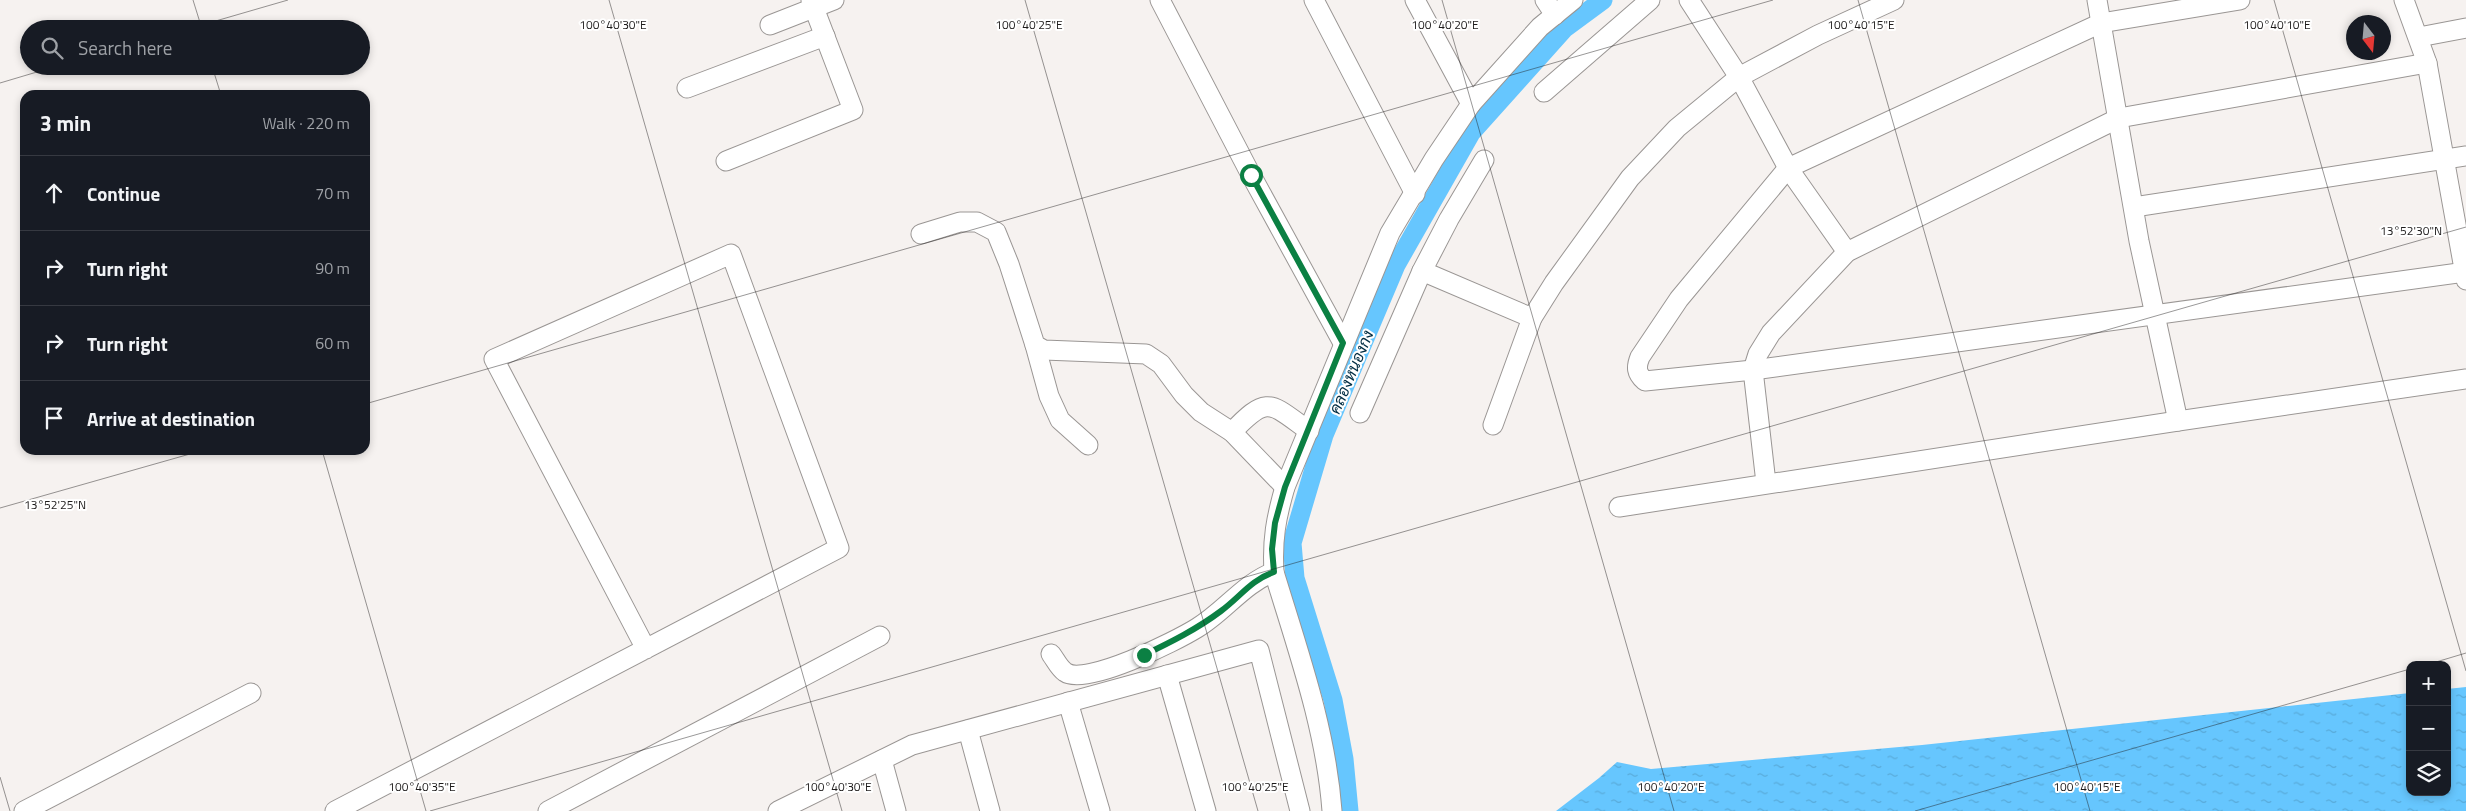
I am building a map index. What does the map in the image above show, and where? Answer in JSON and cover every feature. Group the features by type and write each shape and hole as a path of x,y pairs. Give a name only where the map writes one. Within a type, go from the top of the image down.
{"street":[{"path":"770,25 813,4 834,0"},
{"path":"1160,0 1246,167 1343,343"},
{"path":"1314,0 1415,194"},
{"path":"1415,0 1471,104"},
{"path":"1332,811 1329,771 1322,733 1274,572 1272,549 1275,523 1285,487 1390,233 1434,160 1471,104 1540,27 1550,8 1573,0"},
{"path":"1544,92 1650,0"},
{"path":"1689,0 1739,77 1788,168 1847,252"},
{"path":"1493,425 1532,318 1581,243 1630,178 1677,128 1739,77 1818,35 1894,0"},
{"path":"2097,0 2139,241 2178,421"},
{"path":"2240,0 2101,23 1788,168 1678,298 1654,333 1637,367 1638,375 1645,380 1753,370 2466,275 2427,63 2404,0"},
{"path":"726,161 853,110 813,4"},
{"path":"2419,37 2466,28"},
{"path":"687,88 825,36"},
{"path":"1766,483 1753,370 1758,354 1771,333 1847,252 2119,118 2427,63"},
{"path":"2134,207 2466,156"},
{"path":"1360,413 1422,271 1449,219 1484,160"},
{"path":"921,234 960,222 977,222 996,232 1009,264 1050,396 1060,420 1088,445"},
{"path":"335,811 839,548 731,254 494,359 646,648"},
{"path":"1422,271 1532,318"},
{"path":"1035,345 1044,350 1146,354 1161,364 1184,395 1201,412 1232,432 1285,487"},
{"path":"1619,507 1766,483 2466,379"},
{"path":"1232,432 1250,413 1263,406 1274,406 1309,431"},
{"path":"1051,654 1064,672 1077,676 1097,672 1136,658 1196,628 1224,609 1253,582 1274,572"},
{"path":"548,811 880,636"},
{"path":"778,811 800,806 912,745 1259,650 1300,811"},
{"path":"1167,675 1206,811"},
{"path":"24,811 251,692"},
{"path":"1068,702 1100,811"},
{"path":"968,730 990,811"},
{"path":"882,760 896,811"}],"water":[{"path":"2466,687 2466,811 1556,811 1617,762 1651,769 1922,745 2406,693 2406,796 2451,796 2451,689"}],"waterway":[{"name":"คลองหนองกง","path":"1349,811 1344,759 1333,700 1295,578 1292,543 1324,435 1396,265 1471,133 1565,28 1603,0"}],"route":[{"path":"1144,655 1196,628 1224,609 1253,582 1274,572 1272,549 1275,523 1285,487 1343,343 1251,175"}]}
